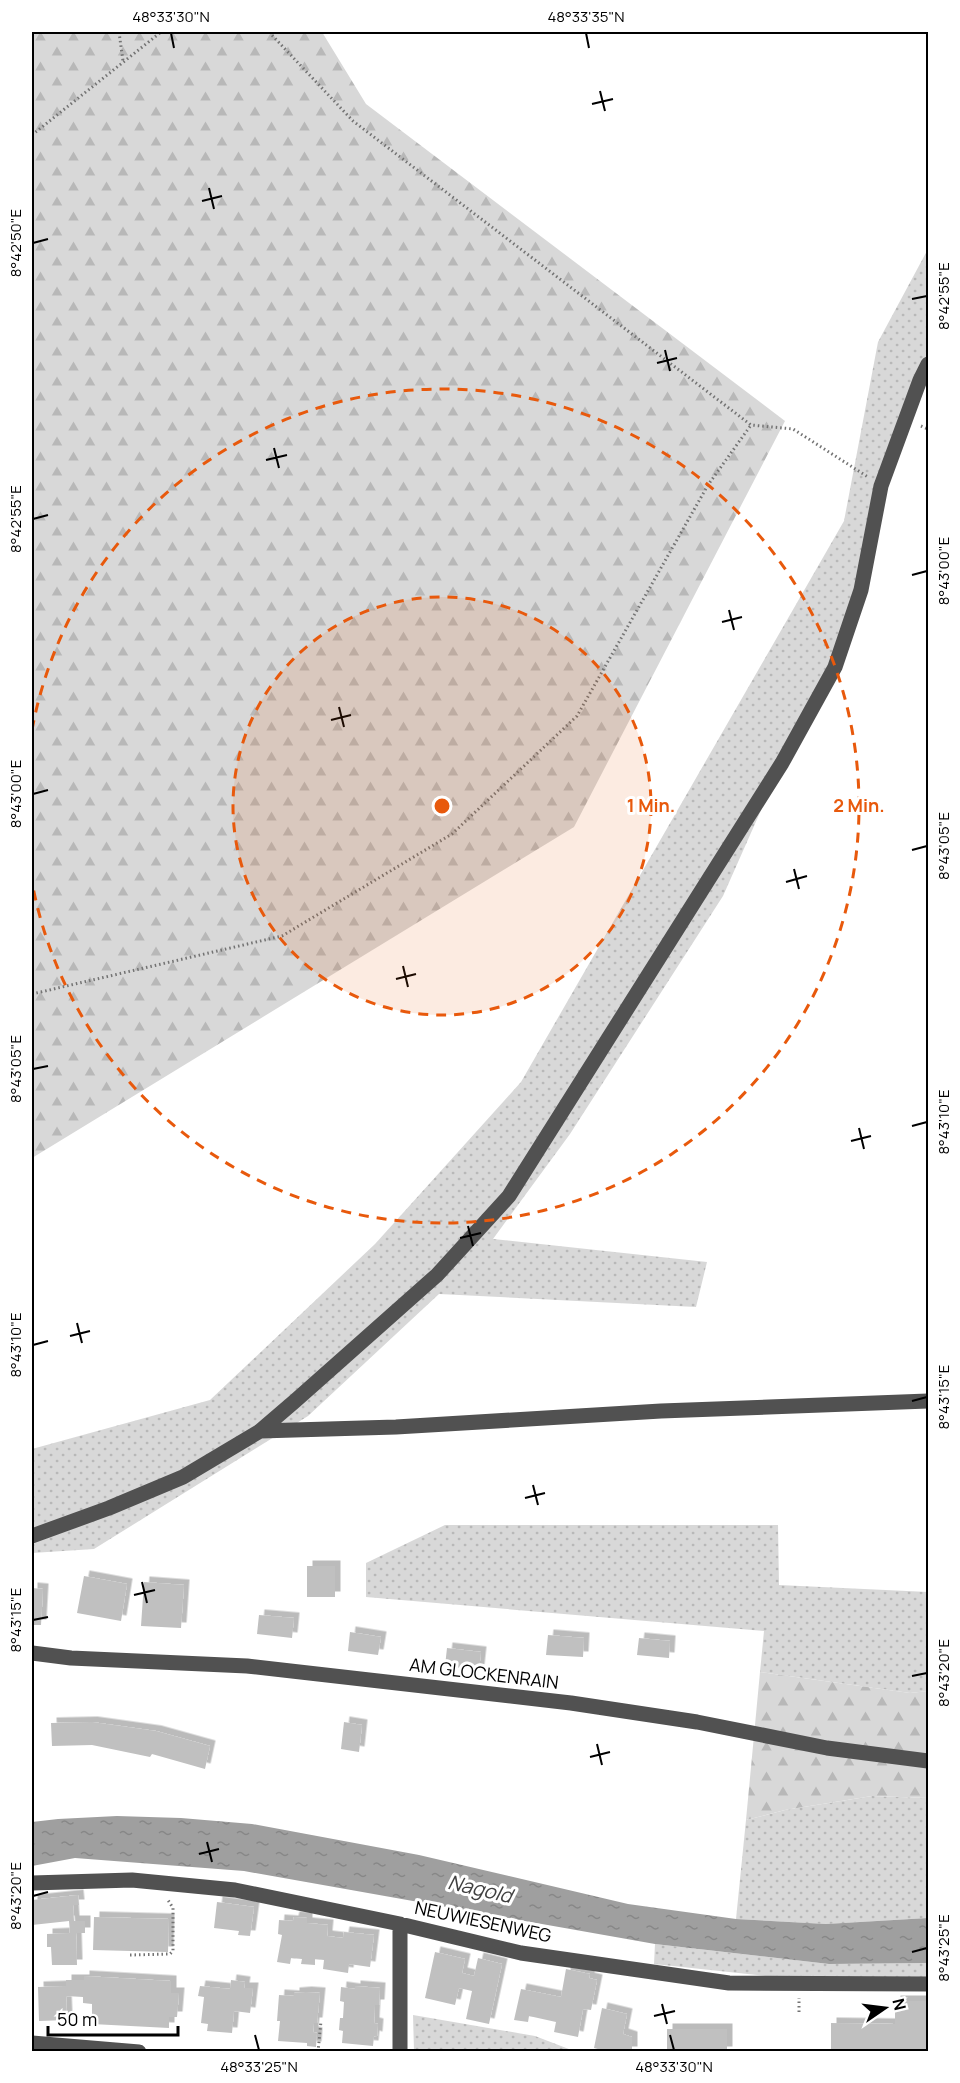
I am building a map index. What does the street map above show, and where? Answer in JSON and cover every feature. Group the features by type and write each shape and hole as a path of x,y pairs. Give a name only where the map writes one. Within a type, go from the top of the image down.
{"street":[{"path":"32,1536 109,1508 183,1477 260,1431 437,1275 509,1196 782,763 835,667 861,590 881,486 928,364"},
{"path":"260,1431 396,1427 661,1411 928,1401"},
{"name":"AM GLOCKENRAIN","path":"32,1653 71,1658 247,1666 571,1703 697,1722 826,1748 928,1761"},
{"name":"NEUWIESENWEG","path":"32,1883 132,1880 235,1890 400,1924 521,1953 729,1983 928,1984"},
{"path":"400,1924 400,2052"},
{"path":"32,2043 139,2052"}],"path":[{"path":"120,32 123,61"},
{"path":"32,135 161,32"},
{"path":"270,32 353,121 751,425 793,429 881,486"},
{"path":"32,994 282,936 452,834 577,716 708,485 751,425"},
{"path":"130,1955 170,1954 173,1951 173,1908 166,1897 165,1883"},
{"path":"318,2052 321,2021"}],"green space":[{"path":"32,32 322,32 366,104 785,421 574,827 32,1158"},
{"path":"928,249 928,364 881,486 835,667 782,763 723,896 570,1134 493,1239 707,1262 696,1307 439,1294 308,1416 94,1549 32,1553 32,1449 210,1400 375,1244 521,1082 844,521 878,342"},
{"path":"445,1525 778,1525 779,1585 928,1592 928,1691 910,1693 760,1672 764,1631 366,1597 366,1563"},
{"path":"760,1672 910,1693 928,1691 928,1798 872,1796 785,1810 746,1820"},
{"path":"872,1796 928,1798 928,1918 826,1924 736,1919 746,1820 785,1810"},
{"path":"655,1944 829,1964 928,1963 928,1978 767,1976 654,1964"},
{"path":"413,2015 535,2036 574,2051 414,2051"}],"water":[{"name":"Nagold","path":"117,1816 252,1824 419,1855 628,1904 736,1919 826,1924 928,1918 928,1963 829,1964 655,1944 244,1871 75,1858 32,1866 32,1822"}],"building":[{"path":"307,1566 335,1566 335,1597 307,1597"},
{"path":"84,1576 127,1584 121,1621 77,1613"},
{"path":"144,1582 184,1585 181,1628 141,1626"},
{"path":"32,1588 43,1589 41,1625 32,1625"},
{"path":"259,1615 294,1618 292,1638 257,1634"},
{"path":"350,1632 381,1637 378,1655 348,1651"},
{"path":"548,1635 584,1638 583,1657 546,1655"},
{"path":"639,1638 670,1641 669,1658 637,1655"},
{"path":"447,1648 481,1652 479,1670 445,1666"},
{"path":"92,1722 156,1731 210,1746 205,1769 152,1754 150,1757 92,1745 52,1746 51,1723"},
{"path":"344,1722 362,1725 359,1752 341,1749"},
{"path":"78,1895 79,1905 73,1905 74,1921 85,1921 85,1933 76,1933 77,1965 52,1965 51,1947 47,1947 47,1934 70,1933 69,1921 32,1925 32,1900"},
{"path":"217,1902 254,1907 250,1936 238,1935 239,1931 214,1928"},
{"path":"94,1917 169,1919 168,1952 93,1950"},
{"path":"294,1917 307,1918 307,1923 328,1925 327,1936 343,1938 344,1932 374,1935 370,1967 349,1964 348,1973 323,1969 324,1960 315,1959 315,1965 301,1964 302,1959 291,1958 290,1964 277,1962 282,1935 278,1934 279,1920 293,1921"},
{"path":"435,1952 465,1959 462,1973 474,1976 478,1958 502,1964 489,2024 466,2019 472,1991 459,1988 455,2005 425,1998"},
{"path":"566,1969 590,1974 589,1978 597,1980 591,2010 583,2009 578,2037 554,2032 556,2022 529,2016 528,2022 514,2020 521,1989 561,1997"},
{"path":"84,1976 171,1981 171,1993 179,1993 177,2017 169,2017 169,2028 92,2024 92,2004 83,2003 83,1997 66,1996 67,2020 39,2021 38,1987 66,1986 66,1980 84,1980"},
{"path":"231,1980 245,1982 244,1988 253,1988 250,2013 234,2011 232,2033 207,2031 208,2024 201,2023 204,1997 198,1996 200,1986 230,1989"},
{"path":"355,1986 380,1988 379,2005 375,2005 374,2023 378,2024 377,2037 374,2036 373,2046 342,2043 343,2031 339,2030 340,2018 343,2018 344,2002 340,2001 341,1987 355,1989"},
{"path":"294,1993 320,1993 317,2023 314,2023 313,2032 317,2033 316,2047 307,2046 307,2043 278,2041 279,1995 294,1996"},
{"path":"895,2001 926,2001 928,2052 831,2052 831,2023 895,2024"},
{"path":"602,2008 627,2014 623,2034 632,2037 632,2052 609,2052 594,2048"},
{"path":"667,2029 727,2029 727,2052 667,2052"}]}
